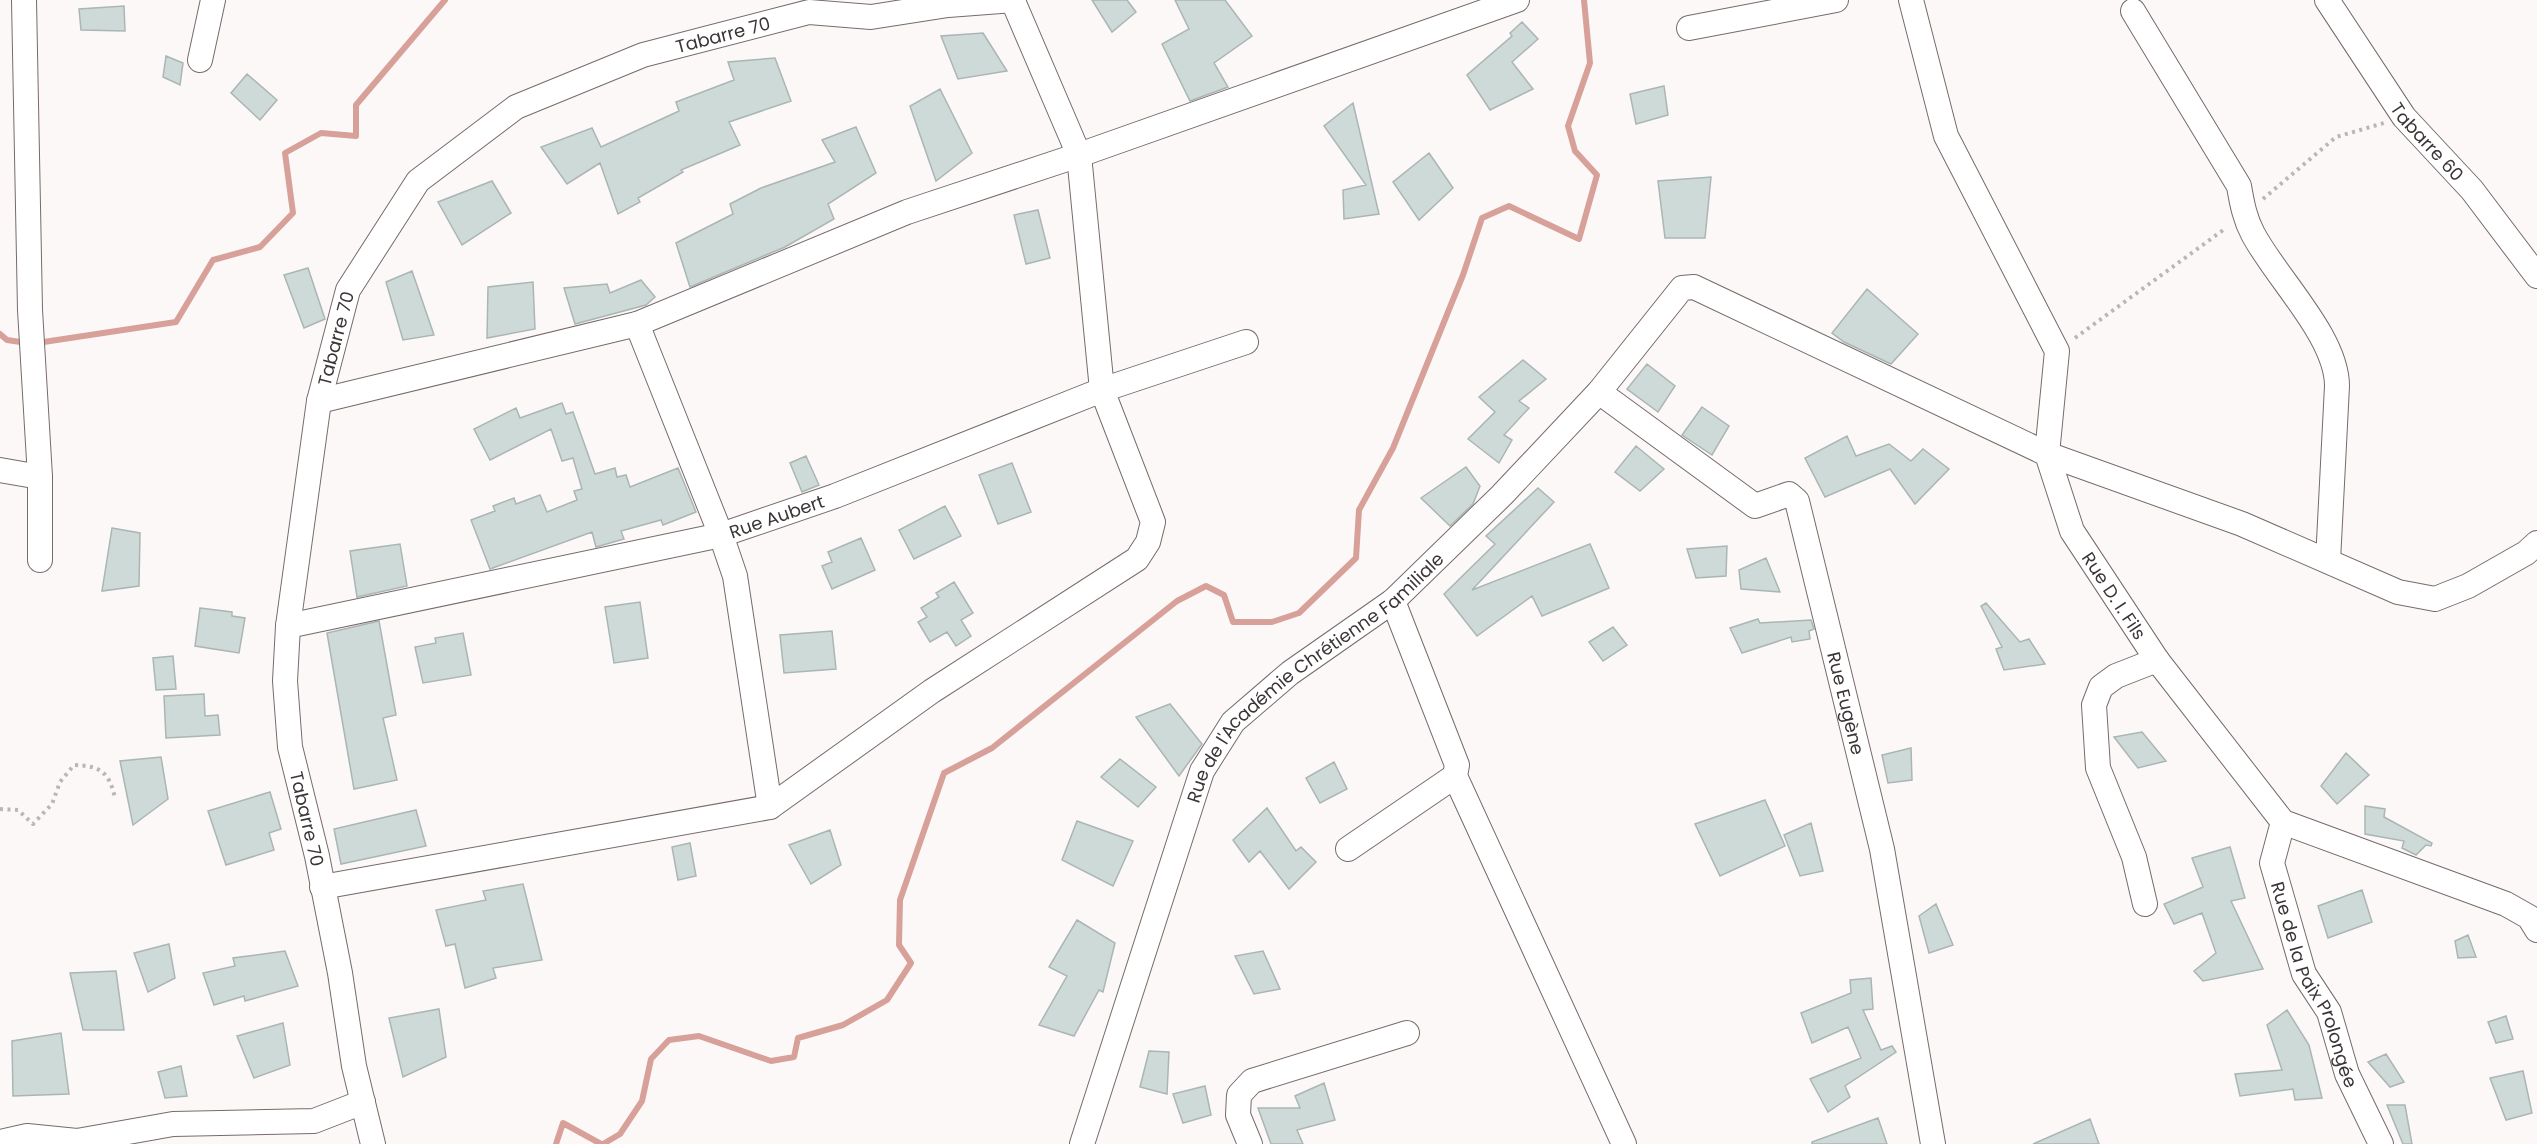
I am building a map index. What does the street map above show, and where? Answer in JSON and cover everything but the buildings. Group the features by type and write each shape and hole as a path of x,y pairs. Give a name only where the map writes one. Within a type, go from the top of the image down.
{"street":[{"path":"24,0 30,310 40,477 40,560"},
{"path":"200,60 213,0"},
{"path":"322,887 770,807 932,691 1137,559 1148,542 1153,522 1102,390 1079,155 1014,0"},
{"name":"Tabarre 70","path":"373,1144 354,1066 340,973 290,747 285,681 288,626 319,401 348,290 418,181 516,107 643,55 809,12 871,17 948,5 1014,0"},
{"path":"319,401 637,324 907,212 1079,155 1517,0"},
{"path":"1689,28 1836,0"},
{"path":"1911,0 1946,136 2057,351 2047,454 2242,524 2398,592 2435,599 2468,586 2526,553 2537,543"},
{"name":"Tabarre 60","path":"2327,0 2404,117 2472,190 2537,276"},
{"path":"2133,11 2239,186 2244,214 2254,236 2330,350 2337,372 2337,387 2328,561"},
{"name":"Rue de l'Académie Chrétienne Familiale","path":"1082,1144 1202,771 1233,722 1290,673 1393,601 1556,440 1599,392 1682,288 1694,287 2047,454"},
{"path":"637,324 722,535 735,576 770,807"},
{"name":"Rue Aubert","path":"288,626 722,535 835,496 1102,390 1246,342"},
{"name":"Rue Eugène","path":"1599,392 1755,506 1789,494 1797,501 1882,849 1933,1144"},
{"name":"Rue D. I. Fils","path":"2047,454 2072,531 2157,660 2283,822"},
{"path":"0,470 40,477"},
{"path":"1393,601 1457,765 1455,776 1624,1144"},
{"path":"2145,904 2134,857 2098,768 2094,705 2101,687 2116,676 2157,660"},
{"path":"1348,849 1455,776"},
{"path":"2283,822 2506,904 2529,917 2537,930"},
{"name":"Rue de la Paix Prolongée","path":"2283,822 2272,863 2304,975 2329,1012 2347,1074 2381,1144"},
{"path":"1250,1144 1238,1115 1239,1095 1252,1080 1407,1033"},
{"path":"0,1142 27,1136 77,1141 173,1124 314,1121 363,1102"}],"path":[{"path":"0,808 18,810 33,824 52,804 60,782 74,765 94,766 110,780 115,798"}],"waterway":[{"path":"37,343 176,322 213,260 260,247 293,213 285,153 321,133 356,136 356,105 445,0"},
{"path":"603,1144 620,1134 642,1101 651,1059 669,1040 699,1036 771,1061 794,1057 798,1038 843,1025 887,1000 911,963 899,945 900,900 944,773 992,748 1177,601 1206,586 1224,595 1233,622 1272,622 1299,613 1356,558 1359,510 1393,448 1463,275 1482,218 1509,206 1579,239 1597,175 1575,151 1568,126 1590,63 1584,0"},
{"path":"0,334 7,340 27,343"},
{"path":"556,1144 563,1123 601,1144"}]}
